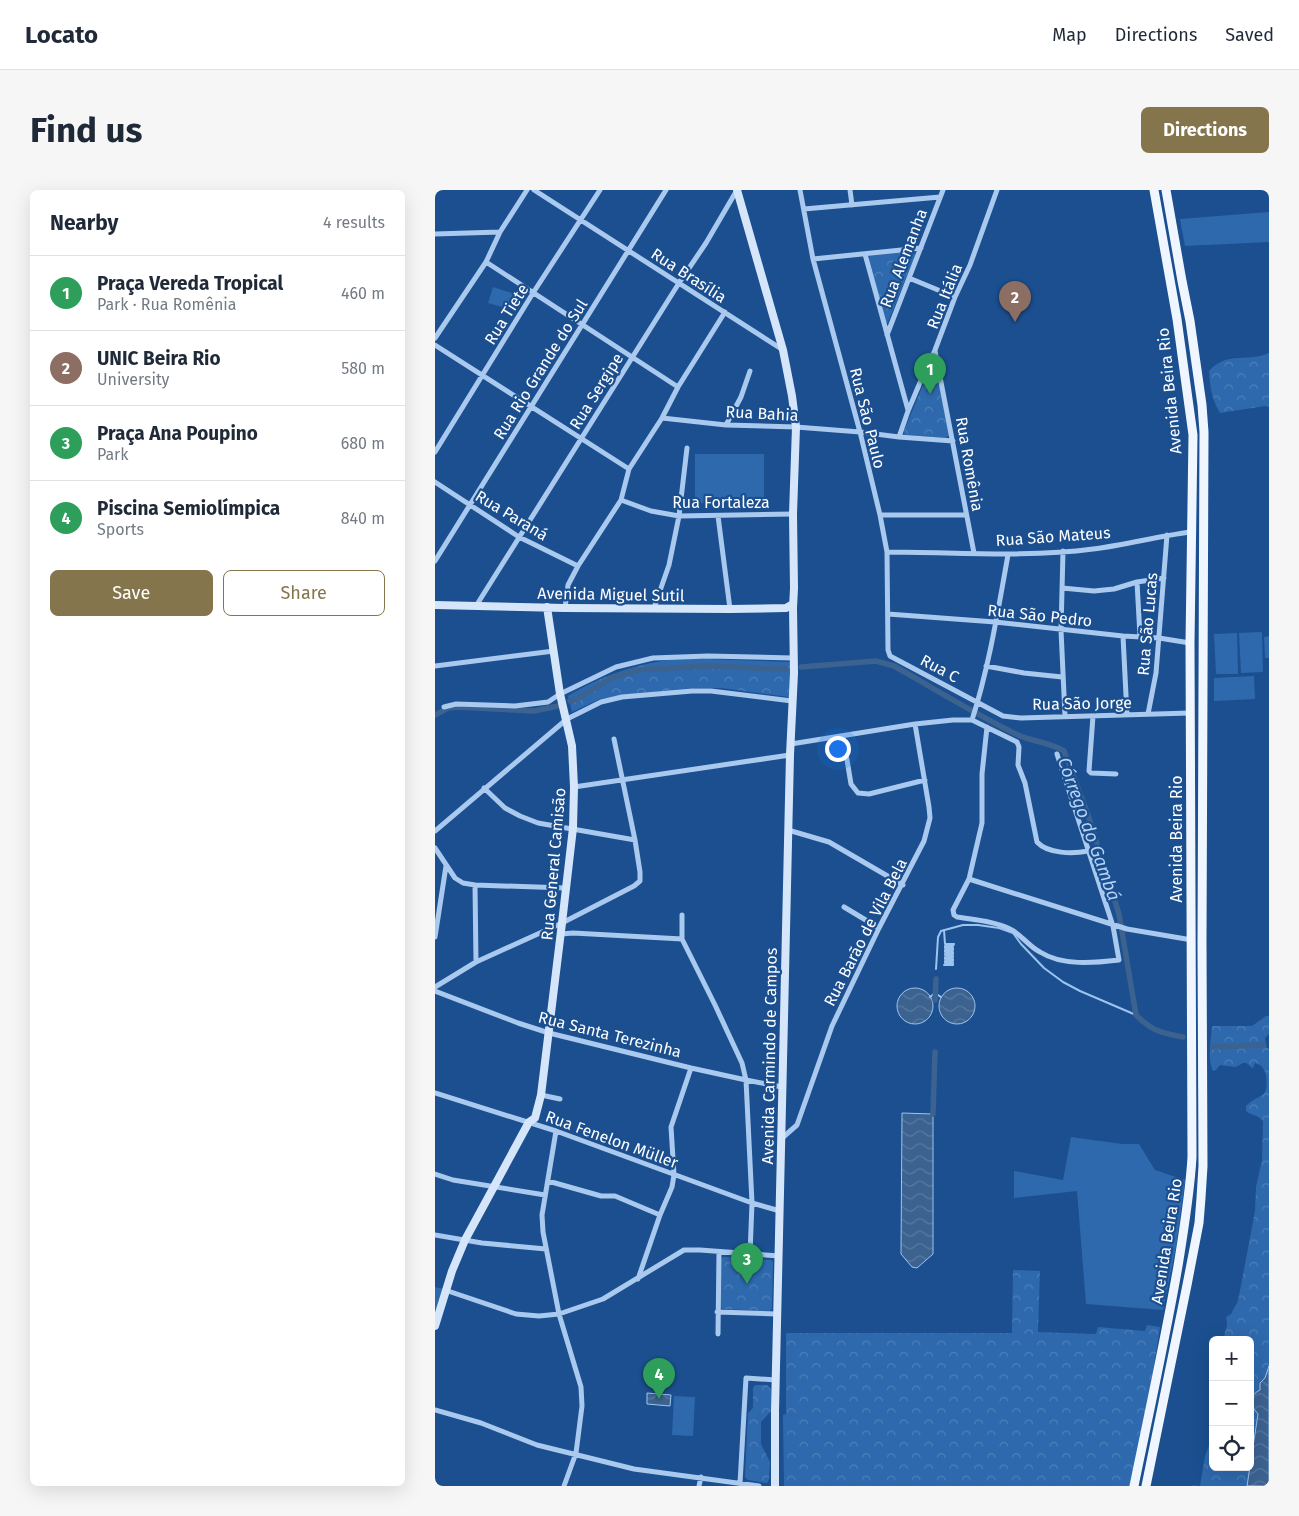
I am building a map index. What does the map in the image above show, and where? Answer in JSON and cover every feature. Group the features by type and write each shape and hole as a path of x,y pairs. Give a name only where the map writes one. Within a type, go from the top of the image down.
{"main road":[{"name":"Avenida Carmindo de Campos","path":"737,190 783,350 796,427 793,514 793,658 777,1314 775,1486"},
{"name":"Avenida Beira Rio","path":"1134,1486 1166,1333 1181,1248 1191,1188 1192,1156 1190,645 1193,435 1177,319 1154,190"},
{"name":"Avenida Beira Rio","path":"1146,1486 1199,1223 1203,1166 1204,432 1190,321 1166,190"},
{"path":"1177,319 1183,324 1190,321"},
{"path":"1179,334 1186,331 1192,336"},
{"path":"1191,532 1196,534 1198,538 1203,567"},
{"name":"Avenida Miguel Sutil","path":"435,605 793,611"},
{"name":"Rua General Camisão","path":"435,1326 445,1290 465,1240 529,1122 535,1118 541,1095 573,828 574,787 572,746 560,694 547,607"},
{"path":"1190,645 1199,654 1204,653"},
{"path":"1181,1248 1182,1259 1179,1282 1182,1287 1187,1285"},
{"path":"1166,1333 1170,1334 1172,1338 1172,1355"}],"street":[{"path":"435,338 486,262 500,232 527,190"},
{"name":"Rua Brasília","path":"534,190 783,350"},
{"name":"Rua Tiete","path":"435,452 533,293 600,190"},
{"name":"Rua Rio Grande do Sul","path":"435,561 666,190"},
{"name":"Rua Sergipe","path":"475,606 737,190"},
{"name":"Rua São Paulo","path":"800,190 813,259 860,432 880,515 887,552 889,656"},
{"path":"850,190 852,205"},
{"name":"Rua Alemanha","path":"887,335 943,190"},
{"name":"Rua Itália","path":"899,437 969,265 997,190"},
{"path":"803,209 940,197"},
{"path":"435,234 500,232"},
{"path":"813,259 921,248"},
{"path":"865,254 908,411"},
{"path":"486,262 678,387"},
{"path":"909,278 955,298"},
{"path":"565,608 568,585 578,566 621,500 629,469 663,418 678,387 725,312"},
{"path":"435,345 629,469"},
{"name":"Rua Romênia","path":"935,350 974,553"},
{"path":"726,424 741,397 749,372"},
{"name":"Rua Bahia","path":"663,418 726,424 860,432"},
{"path":"860,432 953,441"},
{"path":"654,608 669,565 679,516 687,448"},
{"name":"Rua Paraná","path":"435,482 519,536 578,566"},
{"name":"Rua Fortaleza","path":"621,500 651,512 679,516 793,514"},
{"path":"880,515 967,515"},
{"path":"718,516 730,609"},
{"name":"Rua São Mateus","path":"887,552 1007,555 1063,552 1094,549 1191,532"},
{"name":"Rua São Lucas","path":"1148,714 1156,673 1167,535"},
{"path":"1063,552 1061,630 1065,716"},
{"path":"972,719 986,666 1007,555"},
{"path":"1062,588 1094,591 1165,578"},
{"path":"1137,582 1140,636"},
{"name":"Rua São Pedro","path":"888,614 1140,636 1190,645"},
{"path":"1123,636 1127,715"},
{"path":"435,666 554,651"},
{"path":"444,707 456,704 515,706 540,704 548,702 560,694 616,667 653,658 708,656 793,658"},
{"name":"Rua C","path":"889,656 977,705"},
{"path":"986,666 1062,677"},
{"path":"435,831 567,720 601,702 622,697 692,691 711,691 792,701"},
{"name":"Rua São Jorge","path":"977,705 1003,716 1021,718 1190,713"},
{"path":"1093,716 1089,771 1091,773 1116,774"},
{"path":"791,744 915,724 972,719 1015,740 1018,744 1018,765 1025,783 1037,842 1053,850 1080,853 1088,851"},
{"name":"Rua Barão de Vila Bela","path":"781,1140 797,1125 832,1026 879,928 920,851 928,829 929,813 925,780 915,724"},
{"path":"987,727 982,774 982,823 969,879 953,910 954,915 1007,927 1017,932 1027,944 1041,953 1065,961 1119,960 1113,926 1057,754"},
{"path":"843,736 851,784 858,792 869,794 925,780"},
{"path":"435,989 476,962 562,923 634,886 640,881 635,840 614,739"},
{"path":"574,787 790,755"},
{"path":"484,788 505,808 520,816 538,822 635,840"},
{"path":"788,830 829,842 903,885"},
{"path":"435,848 455,878 463,883 566,888"},
{"path":"435,937 446,866"},
{"path":"969,879 1127,930 1192,940"},
{"path":"475,885 476,962"},
{"path":"843,907 879,928"},
{"path":"682,915 682,939 742,1063 746,1080 752,1203 751,1254"},
{"path":"561,934 573,932 682,939"},
{"name":"Rua Santa Terezinha","path":"435,989 518,1023 549,1033 691,1068 782,1087"},
{"path":"638,1279 660,1215 673,1187 671,1127 691,1068"},
{"name":"Rua Fenelon Müller","path":"435,1093 556,1131 752,1203 780,1211"},
{"path":"541,1095 560,1099"},
{"path":"556,1131 542,1215 543,1232 559,1314 581,1387 583,1406 575,1453 564,1486"},
{"path":"435,1174 453,1180 545,1195"},
{"path":"548,1180 601,1196 615,1196 660,1215"},
{"path":"435,1235 482,1243 546,1249"},
{"path":"445,1290 516,1314 539,1316 559,1314 603,1299 684,1250 779,1256"},
{"path":"717,1334 719,1252"},
{"path":"717,1312 777,1314"},
{"path":"740,1482 746,1378 776,1380"},
{"path":"435,1410 481,1422 537,1445 634,1468 759,1486"},
{"path":"699,1486 701,1477"}],"green space":[{"path":"1269,212 1269,242 1185,246 1180,219"},
{"path":"914,251 915,256 887,323 869,258 870,256"},
{"path":"493,287 518,295 513,310 488,303"},
{"path":"1269,353 1269,407 1220,413 1212,393 1209,371 1223,361 1261,356"},
{"path":"934,358 949,435 946,438 906,435 904,431"},
{"path":"695,454 764,454 764,503 695,503"},
{"path":"1262,632 1263,672 1241,673 1239,633"},
{"path":"1237,633 1238,674 1216,674 1214,634"},
{"path":"1269,636 1269,658 1265,658 1264,637"},
{"path":"674,659 792,662 789,697 721,688 694,688 600,699 572,712 568,696 594,682 645,664"},
{"path":"1254,676 1255,699 1214,701 1214,678"},
{"path":"1266,1016 1269,1016 1269,1034 1265,1038 1266,1047 1269,1049 1269,1366 1265,1378 1260,1383 1260,1390 1254,1396 1254,1336 1225,1336 1226,1317 1231,1314 1238,1301 1255,1211 1256,1187 1262,1160 1263,1121 1246,1111 1246,1106 1265,1093 1266,1075 1262,1067 1255,1063 1253,1068 1245,1063 1235,1067 1220,1065 1213,1071 1210,1061 1212,1026 1252,1026"},
{"path":"1071,1137 1122,1144 1139,1144 1155,1170 1185,1180 1176,1247 1163,1310 1086,1304 1077,1191 1014,1198 1014,1171 1063,1180"},
{"path":"721,1258 771,1260 773,1262 772,1309 770,1311 722,1309"},
{"path":"1013,1270 1040,1271 1038,1332 1096,1334 1098,1327 1145,1331 1147,1325 1160,1327 1152,1379 1130,1486 784,1486 783,1415 786,1414 786,1333 1012,1333"},
{"path":"435,1287 444,1289 435,1317"},
{"path":"755,1385 767,1385 771,1389 771,1411 761,1422 761,1444 770,1462 767,1483 748,1480 745,1477 748,1413 753,1408 753,1388"},
{"path":"674,1396 695,1397 693,1436 672,1435"},
{"path":"1254,1409 1258,1414 1254,1438"},
{"path":"1209,1445 1209,1471 1249,1471 1247,1486 1200,1486 1205,1456"}],"water":[{"path":"915,988 927,994 933,1006 927,1018 915,1024 903,1018 897,1006 903,994"},
{"path":"957,988 969,994 975,1006 969,1018 957,1024 945,1018 939,1006 945,994"},
{"path":"902,1113 933,1114 933,1254 917,1268 912,1267 901,1254"},
{"path":"1269,1366 1269,1486 1247,1486 1249,1471 1254,1471 1254,1440 1258,1414 1254,1409 1254,1394 1260,1390 1260,1383 1265,1378"},
{"path":"647,1393 671,1395 670,1406 647,1404"}],"waterway":[{"name":"Córrego do Gambá","path":"801,667 876,661 894,666 1018,735 1064,751 1088,815 1119,914 1136,1015 1147,1025 1157,1030 1183,1037"},
{"name":"Córrego do Gambá","path":"570,701 577,699 610,679 637,670 706,666 786,669"},
{"name":"Córrego do Gambá","path":"435,715 448,708 457,707 534,711 558,706"},
{"path":"936,969 938,937 941,931 963,925 999,928 1013,933 1044,968 1063,982 1136,1015"},
{"path":"944,930 945,944 954,944 953,946 945,946 945,948 953,948 953,950 945,950 945,952 953,952 953,954 945,955 953,957 945,957 945,959 953,959 953,961 945,961 945,963 953,963 953,965 944,965"},
{"path":"935,1000 936,979"},
{"path":"930,997 935,993 941,997"},
{"path":"1213,1047 1264,1045"},
{"path":"933,1114 935,1052"}],"place":[{"name":"UNIC Beira Rio","path":"1015,322"},
{"name":"Praça Vereda Tropical","path":"930,394"},
{"name":"Praça Ana Poupino","path":"747,1284"},
{"name":"Piscina Semiolímpica","path":"659,1399"}]}
